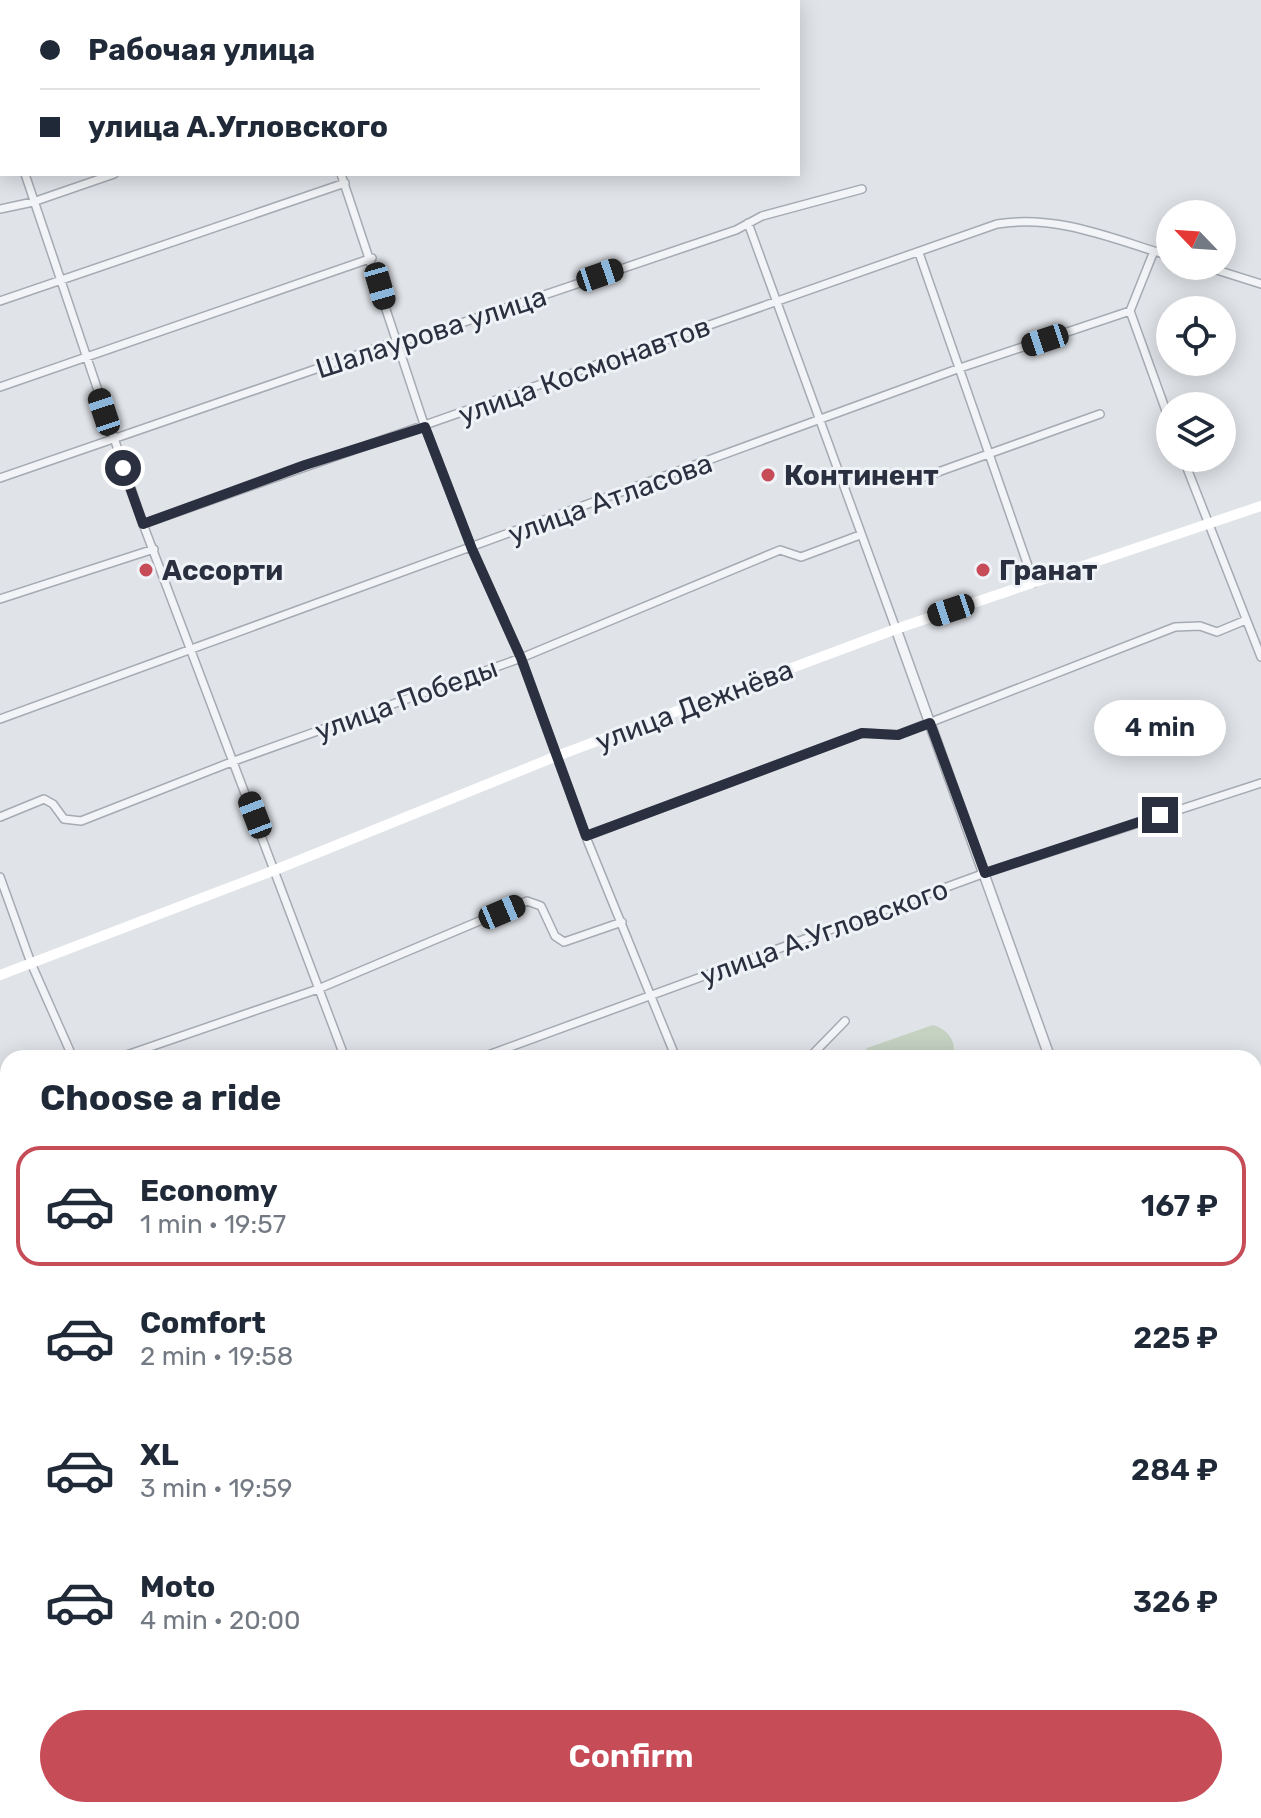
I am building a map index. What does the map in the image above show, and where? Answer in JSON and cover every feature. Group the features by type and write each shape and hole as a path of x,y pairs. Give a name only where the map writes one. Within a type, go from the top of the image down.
{"main road":[{"name":"улица Дежнёва","path":"0,975 275,870 557,756 896,629 1261,506"}],"street":[{"path":"26,176 112,440 342,1050"},
{"path":"0,209 33,202 108,176"},
{"path":"342,176 372,258 425,427 472,549 521,658 586,836 673,1050"},
{"path":"0,301 345,183"},
{"name":"Шалаурова улица","path":"0,478 748,223 862,189"},
{"name":"улица Космонавтов","path":"143,524 997,224 1026,219 1082,228 1154,251"},
{"path":"748,223 1047,1050"},
{"path":"1154,251 1130,311 1159,392"},
{"path":"919,253 1034,583"},
{"path":"0,387 372,258"},
{"path":"1236,276 1261,284"},
{"name":"улица Атласова","path":"0,719 472,549 960,368 1130,311"},
{"path":"913,481 1100,414"},
{"path":"1188,472 1261,657"},
{"name":"улица Победы","path":"0,817 44,799 53,804 64,819 81,821 234,761 521,658 780,550 801,557 860,535"},
{"path":"0,599 154,549"},
{"path":"586,836 862,733 898,735 1175,627 1200,626 1217,632 1246,620"},
{"name":"улица А.Угловского","path":"501,1050 985,873 1261,783"},
{"path":"0,877 31,963 69,1050"},
{"path":"141,1050 318,989 527,901 541,906 555,936 564,942 622,922"},
{"path":"817,1050 845,1021"}],"green space":[{"path":"933,1025 950,1037 954,1047 954,1050 866,1050"}],"place":[{"name":"Континент","path":"768,475"},
{"name":"Ассорти","path":"146,570"},
{"name":"Гранат","path":"983,570"}],"route":[{"path":"123,468 143,524 305,465 425,427 472,549 521,658 586,836 862,733 898,735 930,723 985,873 1160,815"}]}
